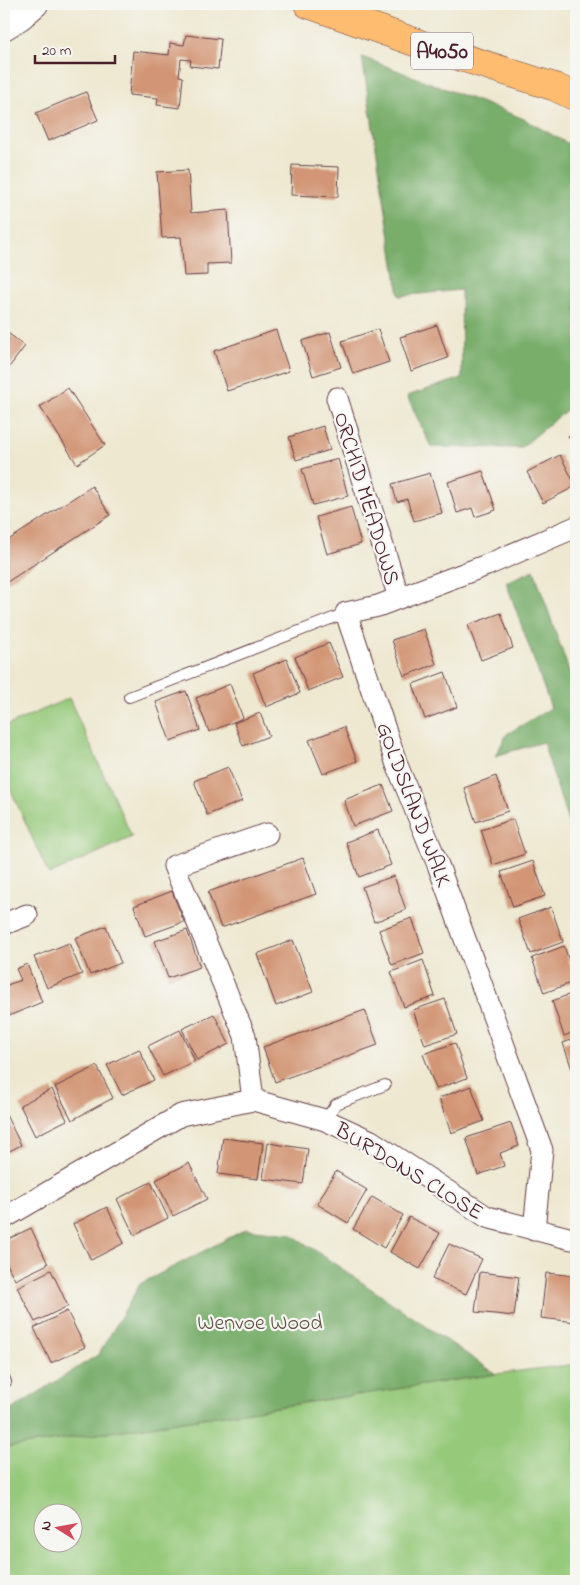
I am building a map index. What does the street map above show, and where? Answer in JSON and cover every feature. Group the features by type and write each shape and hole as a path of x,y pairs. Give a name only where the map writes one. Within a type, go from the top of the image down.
{"main road":[{"name":"A4050","path":"308,4 420,44 556,87 576,97"}],"street":[{"path":"4,27 20,17 35,4"},
{"name":"ORCHID MEADOWS","path":"337,398 399,598"},
{"path":"346,613 378,606 487,565 576,527"},
{"name":"GOLDSLAND WALK","path":"346,613 397,765 438,865 542,1150 534,1230"},
{"path":"253,1100 245,1036 174,866 266,834"},
{"path":"4,924 27,915"},
{"name":"BURDONS CLOSE","path":"4,1218 181,1115 253,1100 325,1120 371,1142 487,1217 572,1239 576,1238"}],"lane":[{"path":"129,698 346,613"},
{"path":"325,1120 336,1104 385,1085"}],"green space":[{"path":"362,57 522,118 576,148 576,402 521,448 431,447 407,396 462,378 461,290 399,296"},
{"path":"534,570 576,691 576,847 543,742 495,756 507,734 551,708 506,582"},
{"path":"69,698 132,837 49,875 4,775 4,727"},
{"name":"Wenvoe Wood","path":"246,1229 291,1234 496,1374 4,1448 4,1413 99,1354 140,1284"},
{"path":"576,1364 576,1581 4,1581 4,1448 496,1374"}],"building":[{"path":"186,35 221,39 218,69 190,66 191,60 181,59 179,76 183,77 180,108 157,105 158,98 129,95 133,51 169,55 170,43 184,45"},
{"path":"86,92 98,120 48,141 36,113"},
{"path":"292,165 339,167 338,197 291,195"},
{"path":"188,170 191,213 228,210 231,263 207,264 207,275 184,276 181,237 162,238 157,172"},
{"path":"437,325 448,358 411,371 400,337"},
{"path":"378,329 389,362 353,374 342,341"},
{"path":"4,330 25,346 7,370 4,367"},
{"path":"276,330 289,371 227,391 214,351"},
{"path":"330,332 341,367 313,376 302,341"},
{"path":"68,388 105,445 77,464 40,407"},
{"path":"323,426 330,450 296,460 289,437"},
{"path":"576,431 576,450 568,436"},
{"path":"560,455 576,486 543,503 527,472"},
{"path":"338,459 348,496 313,505 302,469"},
{"path":"483,471 496,510 475,517 472,508 457,513 448,482"},
{"path":"430,473 442,513 414,521 407,499 397,502 392,484"},
{"path":"92,486 110,515 4,584 4,543"},
{"path":"351,507 361,544 327,554 316,517"},
{"path":"501,613 513,648 481,660 468,625"},
{"path":"424,629 436,664 404,676 392,640"},
{"path":"329,643 343,677 308,691 295,657"},
{"path":"287,659 300,693 266,707 253,673"},
{"path":"445,672 457,707 425,719 413,684"},
{"path":"230,684 243,718 209,732 196,698"},
{"path":"186,691 200,730 170,741 156,702"},
{"path":"260,713 269,736 243,746 234,723"},
{"path":"344,727 357,761 323,774 309,740"},
{"path":"228,767 242,801 207,815 194,781"},
{"path":"496,776 508,811 476,822 464,788"},
{"path":"383,785 393,811 353,826 344,800"},
{"path":"513,819 525,854 493,865 481,830"},
{"path":"378,830 391,865 359,877 346,842"},
{"path":"303,858 316,894 221,928 208,892"},
{"path":"533,861 545,896 513,907 501,872"},
{"path":"394,876 406,910 374,922 362,887"},
{"path":"172,891 184,922 145,936 134,906"},
{"path":"551,907 563,942 531,954 518,919"},
{"path":"412,918 424,953 392,965 379,930"},
{"path":"106,926 121,963 90,975 75,938"},
{"path":"187,930 200,967 168,978 155,941"},
{"path":"293,940 313,992 276,1006 257,954"},
{"path":"69,943 82,974 47,988 34,957"},
{"path":"564,946 576,981 544,993 532,958"},
{"path":"423,960 435,996 404,1007 391,972"},
{"path":"27,964 42,1002 4,1018 4,977 7,985 21,980 16,969"},
{"path":"576,992 576,1031 564,1036 552,1001"},
{"path":"445,999 457,1034 425,1045 413,1010"},
{"path":"365,1010 378,1045 275,1082 263,1047"},
{"path":"214,1014 229,1044 197,1060 182,1029"},
{"path":"180,1030 195,1061 163,1076 148,1046"},
{"path":"576,1038 576,1077 575,1078 563,1043"},
{"path":"455,1043 467,1078 436,1089 423,1054"},
{"path":"139,1049 154,1080 122,1095 107,1065"},
{"path":"97,1066 113,1098 72,1120 55,1087"},
{"path":"471,1086 484,1121 451,1133 439,1098"},
{"path":"52,1089 67,1120 35,1136 20,1105"},
{"path":"6,1115 21,1145 4,1154 4,1116"},
{"path":"511,1123 519,1146 500,1153 504,1166 478,1175 466,1138"},
{"path":"223,1138 263,1143 258,1179 218,1174"},
{"path":"268,1143 308,1149 303,1184 263,1179"},
{"path":"189,1163 207,1199 173,1216 156,1180"},
{"path":"336,1171 367,1190 348,1223 317,1204"},
{"path":"151,1182 168,1218 134,1235 117,1199"},
{"path":"372,1197 403,1215 384,1248 353,1229"},
{"path":"107,1207 124,1243 91,1260 73,1224"},
{"path":"409,1217 440,1233 420,1269 390,1252"},
{"path":"31,1228 48,1264 15,1280 4,1258 4,1241"},
{"path":"449,1244 482,1259 466,1294 432,1279"},
{"path":"51,1270 68,1306 35,1322 17,1287"},
{"path":"480,1272 519,1277 514,1316 475,1312"},
{"path":"546,1273 576,1276 576,1322 541,1318"},
{"path":"67,1311 85,1347 51,1363 34,1328"}]}
